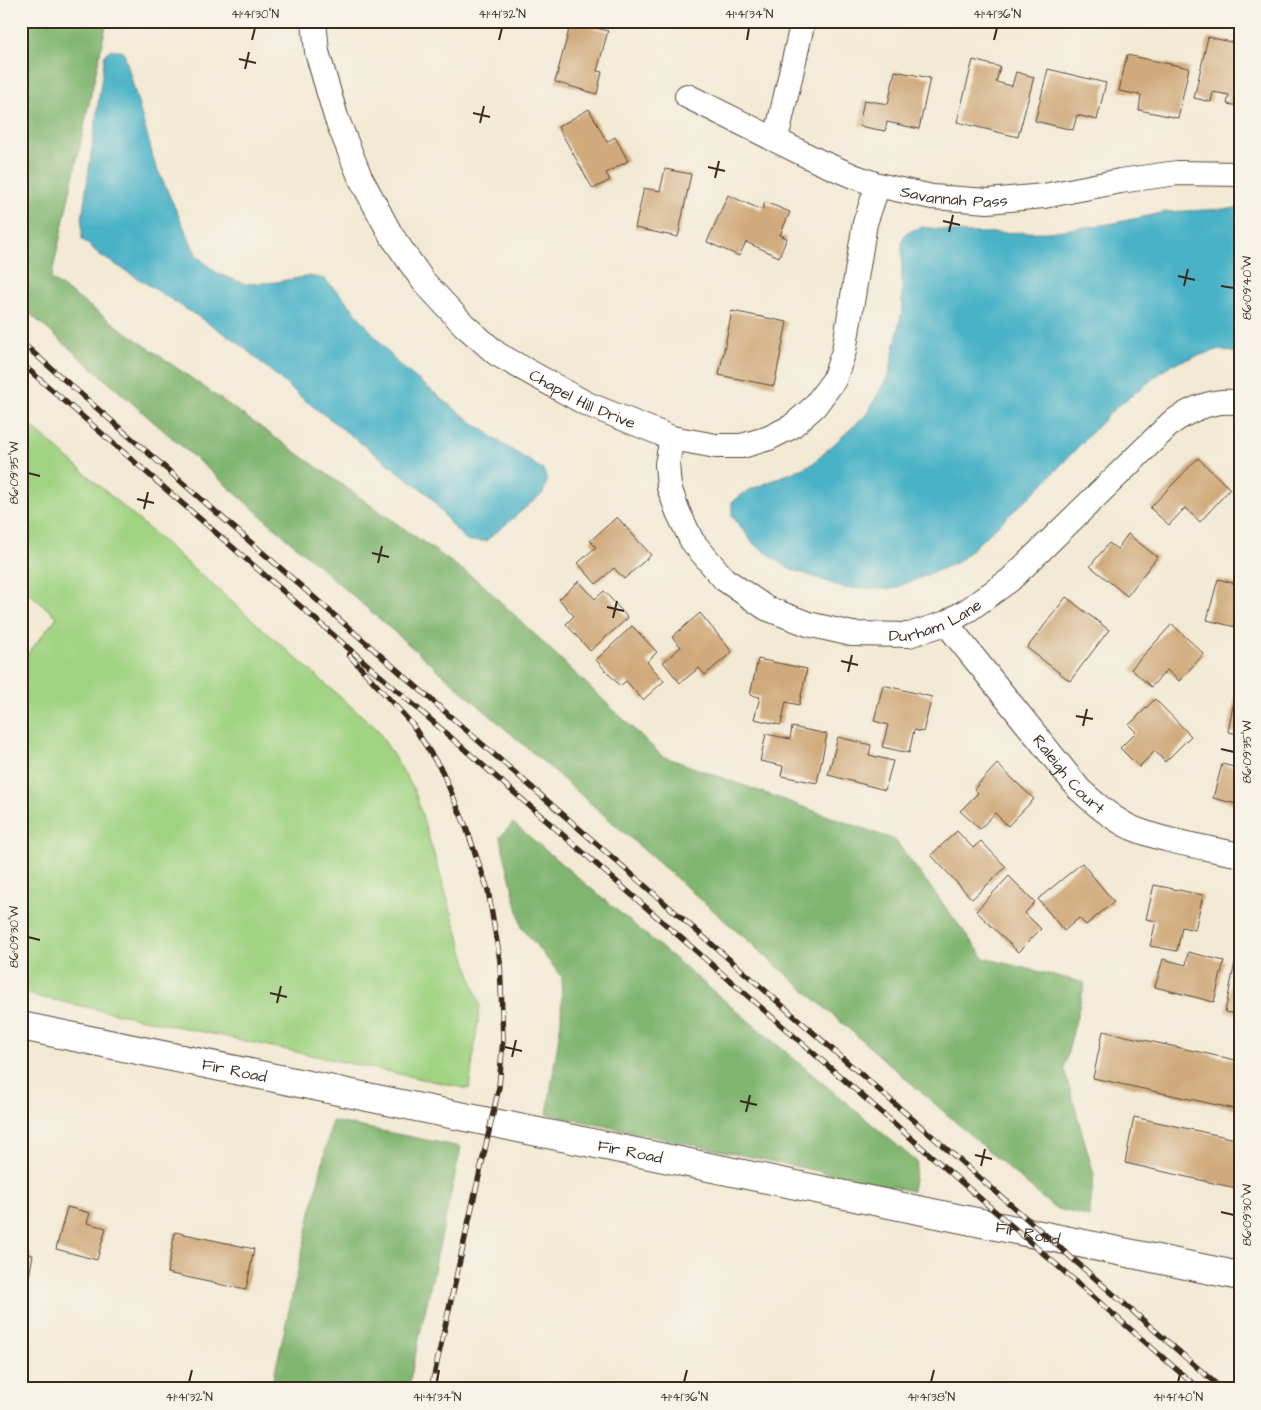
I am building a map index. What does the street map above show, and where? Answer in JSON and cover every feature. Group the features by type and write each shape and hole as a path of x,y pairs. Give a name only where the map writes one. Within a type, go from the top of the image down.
{"street":[{"name":"Chapel Hill Drive","path":"314,21 317,52 333,107 360,177 390,235 424,282 464,325 497,354 587,404 672,438 716,446 742,446 769,438 791,427 814,407 834,380 844,350 864,223 878,185"},
{"path":"776,139 803,21"},
{"name":"Savannah Pass","path":"687,96 818,161 878,185 932,197 988,201 1044,196 1120,181 1177,173 1240,174"},
{"name":"Durham Lane","path":"672,438 667,464 669,488 692,542 724,579 766,608 808,624 852,634 909,635 946,623 1010,580 1170,423 1185,413 1204,405 1230,401 1240,403"},
{"name":"Raleigh Court","path":"946,623 1079,789 1099,808 1130,827 1166,839 1240,855"},
{"name":"Fir Road","path":"21,1026 1240,1276"}],"green space":[{"path":"21,21 107,21 51,279 481,583 662,756 895,840 984,958 1085,983 1064,1068 1094,1175 1089,1217 1054,1208 21,306"},
{"path":"21,417 377,729 414,789 480,1006 469,1089 21,993 21,662 57,617 21,586"},
{"path":"513,823 917,1162 912,1191 547,1114 561,1022 562,977 522,928 500,837"},
{"path":"332,1121 461,1147 408,1389 271,1389"}],"water":[{"path":"111,49 124,52 155,164 197,256 218,274 246,284 276,282 309,276 324,279 343,297 397,363 501,443 544,470 547,481 543,493 486,541 467,541 453,527 429,495 302,398 236,341 100,255 82,239 82,219 105,54"},
{"path":"1240,208 1240,353 1217,350 1172,364 1113,410 1043,484 958,562 893,589 845,588 788,568 753,543 732,516 732,502 747,491 812,464 866,415 889,374 902,310 902,240 907,232 922,227 967,233 1048,232 1109,224 1167,212"}],"building":[{"path":"571,22 608,31 597,71 602,72 597,94 555,82"},
{"path":"1208,37 1240,44 1240,106 1227,104 1229,95 1213,92 1211,102 1194,98"},
{"path":"1127,55 1189,68 1178,118 1139,110 1141,95 1119,91"},
{"path":"973,60 1000,67 996,82 1012,86 1016,72 1034,77 1018,137 957,122"},
{"path":"1048,69 1106,83 1097,120 1077,115 1073,130 1035,121"},
{"path":"895,71 930,78 919,129 887,122 885,131 859,126 864,100 888,104"},
{"path":"589,109 607,142 615,137 628,161 606,173 610,180 593,189 558,127"},
{"path":"665,169 691,174 678,237 635,228 644,188 660,191"},
{"path":"728,195 762,210 765,202 790,212 780,235 787,238 779,257 746,242 739,256 707,242"},
{"path":"732,311 787,322 774,386 719,375"},
{"path":"1198,458 1230,489 1200,522 1185,508 1169,525 1150,508"},
{"path":"617,517 651,555 624,579 614,568 596,584 578,563 596,547 590,541"},
{"path":"1128,534 1157,557 1127,596 1090,566 1109,543 1117,549"},
{"path":"1218,579 1240,585 1240,628 1207,620"},
{"path":"579,581 595,599 604,591 628,618 590,651 566,624 574,616 559,599"},
{"path":"1066,597 1109,630 1070,681 1027,648"},
{"path":"700,613 732,652 705,675 699,668 680,683 663,662 681,647 672,637"},
{"path":"1172,624 1204,654 1179,681 1167,670 1151,687 1131,669"},
{"path":"632,626 657,652 647,662 664,681 643,700 626,681 620,686 596,660"},
{"path":"758,659 807,669 799,705 786,702 781,725 754,719 760,697 750,695"},
{"path":"883,685 932,697 923,732 914,730 909,753 882,747 888,725 874,721"},
{"path":"1235,696 1240,697 1240,734 1228,732"},
{"path":"1155,699 1191,736 1165,762 1155,751 1139,767 1120,748 1136,732 1129,725"},
{"path":"792,727 827,734 817,783 781,776 783,766 760,761 766,734 790,739"},
{"path":"838,737 871,745 869,755 893,761 885,790 828,775"},
{"path":"1239,745 1240,805 1213,798 1222,764 1234,767"},
{"path":"997,764 1034,799 1008,826 995,813 980,829 960,811 978,793 974,789"},
{"path":"957,831 973,848 981,841 1006,867 972,899 931,855"},
{"path":"1082,863 1114,902 1086,925 1079,918 1064,931 1038,899"},
{"path":"1009,876 1035,902 1025,913 1041,929 1018,952 976,911"},
{"path":"1154,885 1203,895 1195,930 1182,927 1177,951 1150,946 1156,921 1146,919"},
{"path":"1188,952 1224,961 1214,1002 1155,987 1163,959 1186,965"},
{"path":"1235,962 1240,963 1240,1015 1225,1012"},
{"path":"1103,1031 1240,1061 1240,1110 1093,1078"},
{"path":"1134,1117 1240,1140 1240,1189 1125,1163"},
{"path":"67,1207 90,1213 87,1223 106,1228 97,1260 56,1249"},
{"path":"175,1232 254,1249 246,1290 167,1273"},
{"path":"21,1253 33,1255 26,1293 21,1292"}],"railway":[{"path":"21,342 1222,1389"},
{"path":"21,363 1199,1389"},
{"path":"349,655 412,724 442,771 466,827 488,890 500,960 503,1039 499,1087 431,1389"}]}
